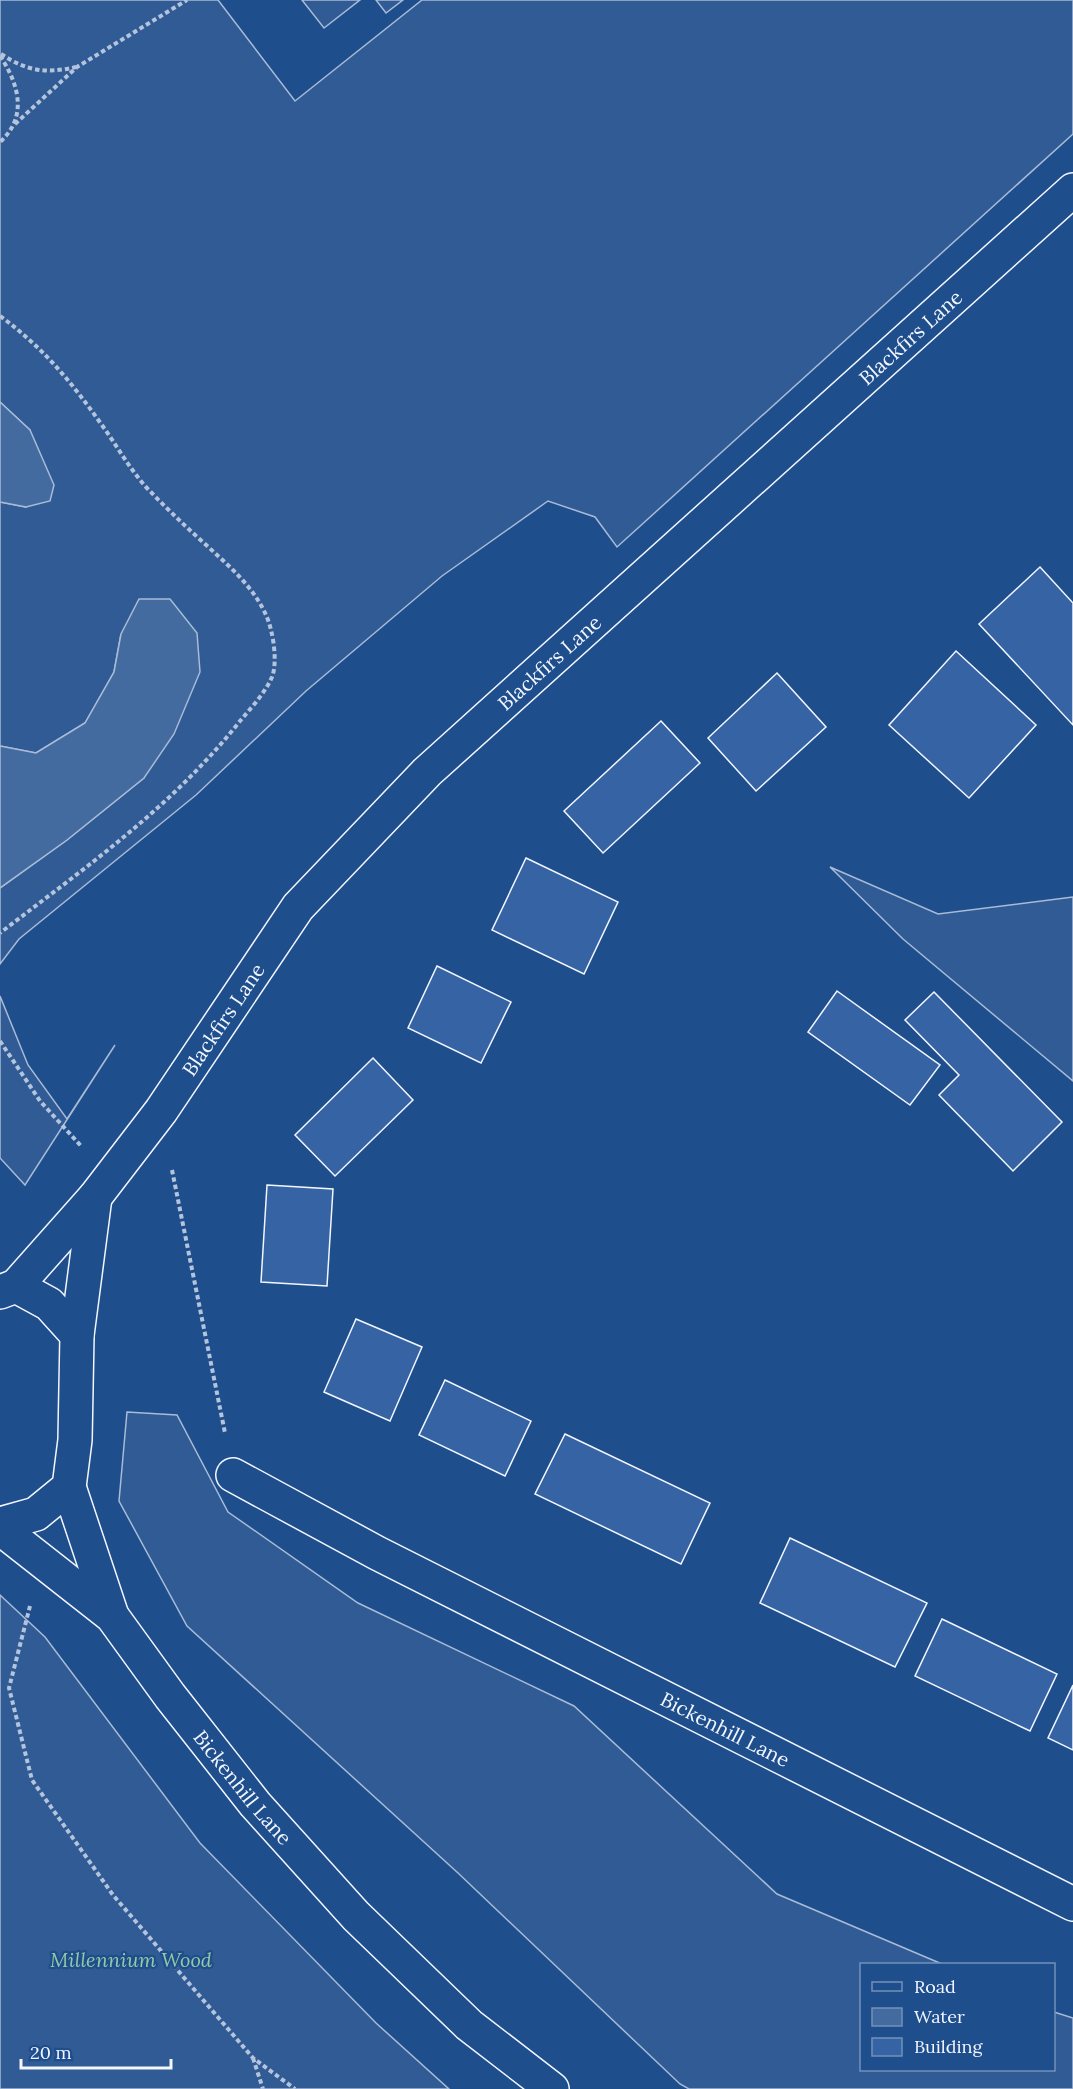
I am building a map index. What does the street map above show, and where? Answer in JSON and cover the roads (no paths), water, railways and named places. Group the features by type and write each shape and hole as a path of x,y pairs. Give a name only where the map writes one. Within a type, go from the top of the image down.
{"street":[{"name":"Blackfirs Lane","path":"8,1289 103,1187 160,1111 298,907 427,772 1073,190"},
{"name":"Blackfirs Lane","path":"69,1487 75,1440 77,1335 103,1187"},
{"path":"8,1289 49,1304 77,1335"},
{"name":"Bickenhill Lane","path":"233,1475 371,1566 1073,1904"},
{"path":"0,1526 36,1514 69,1487"},
{"name":"Bickenhill Lane","path":"69,1487 112,1616"},
{"name":"Bickenhill Lane","path":"0,1526 112,1616 170,1696 255,1804 356,1916 470,2025 552,2089"}],"water":[{"path":"0,402 30,430 54,485 50,501 26,507 0,502"},
{"path":"139,599 170,599 197,633 200,672 174,734 144,778 67,840 0,888 0,746 36,753 85,723 114,672 121,634"}],"park label":[{"name":"Millennium Wood","path":"131,1959"}]}
